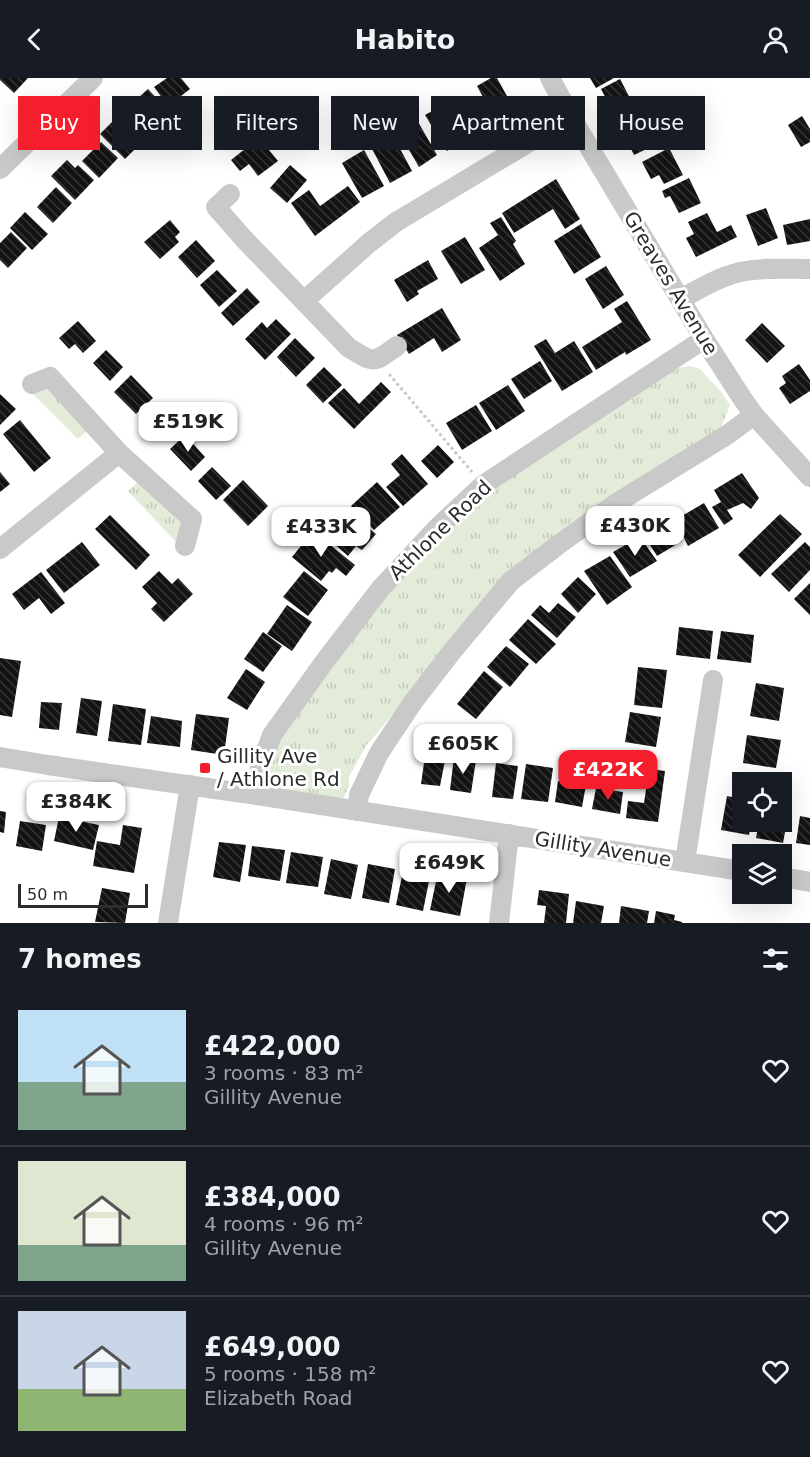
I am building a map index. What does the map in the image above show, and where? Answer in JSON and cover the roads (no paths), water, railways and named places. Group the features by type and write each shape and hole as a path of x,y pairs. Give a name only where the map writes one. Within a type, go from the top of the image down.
{"street":[{"path":"0,169 93,78"},
{"name":"Greaves Avenue","path":"550,78 560,96"},
{"name":"Greaves Avenue","path":"585,140 704,339 754,415 810,477"},
{"path":"304,300 396,222 516,150"},
{"path":"230,194 216,207 350,348 369,361 377,360 397,346"},
{"path":"681,300 703,286 740,272 810,268"},
{"name":"Athlone Road","path":"257,795 260,767 272,735 381,588 437,528 483,485 704,339"},
{"path":"32,384 50,377 118,453 192,519 185,546"},
{"path":"357,811 359,795 379,753 401,719 454,649 511,582 615,504 727,435 754,415"},
{"path":"0,549 118,453"},
{"path":"685,862 713,679"},
{"name":"Gillity Avenue","path":"0,757 732,869"},
{"path":"168,923 190,785"},
{"path":"499,923 509,834"},
{"path":"792,879 810,882"}],"place":[{"name":"Gillity Ave / Athlone Rd","path":"205,768"}]}
